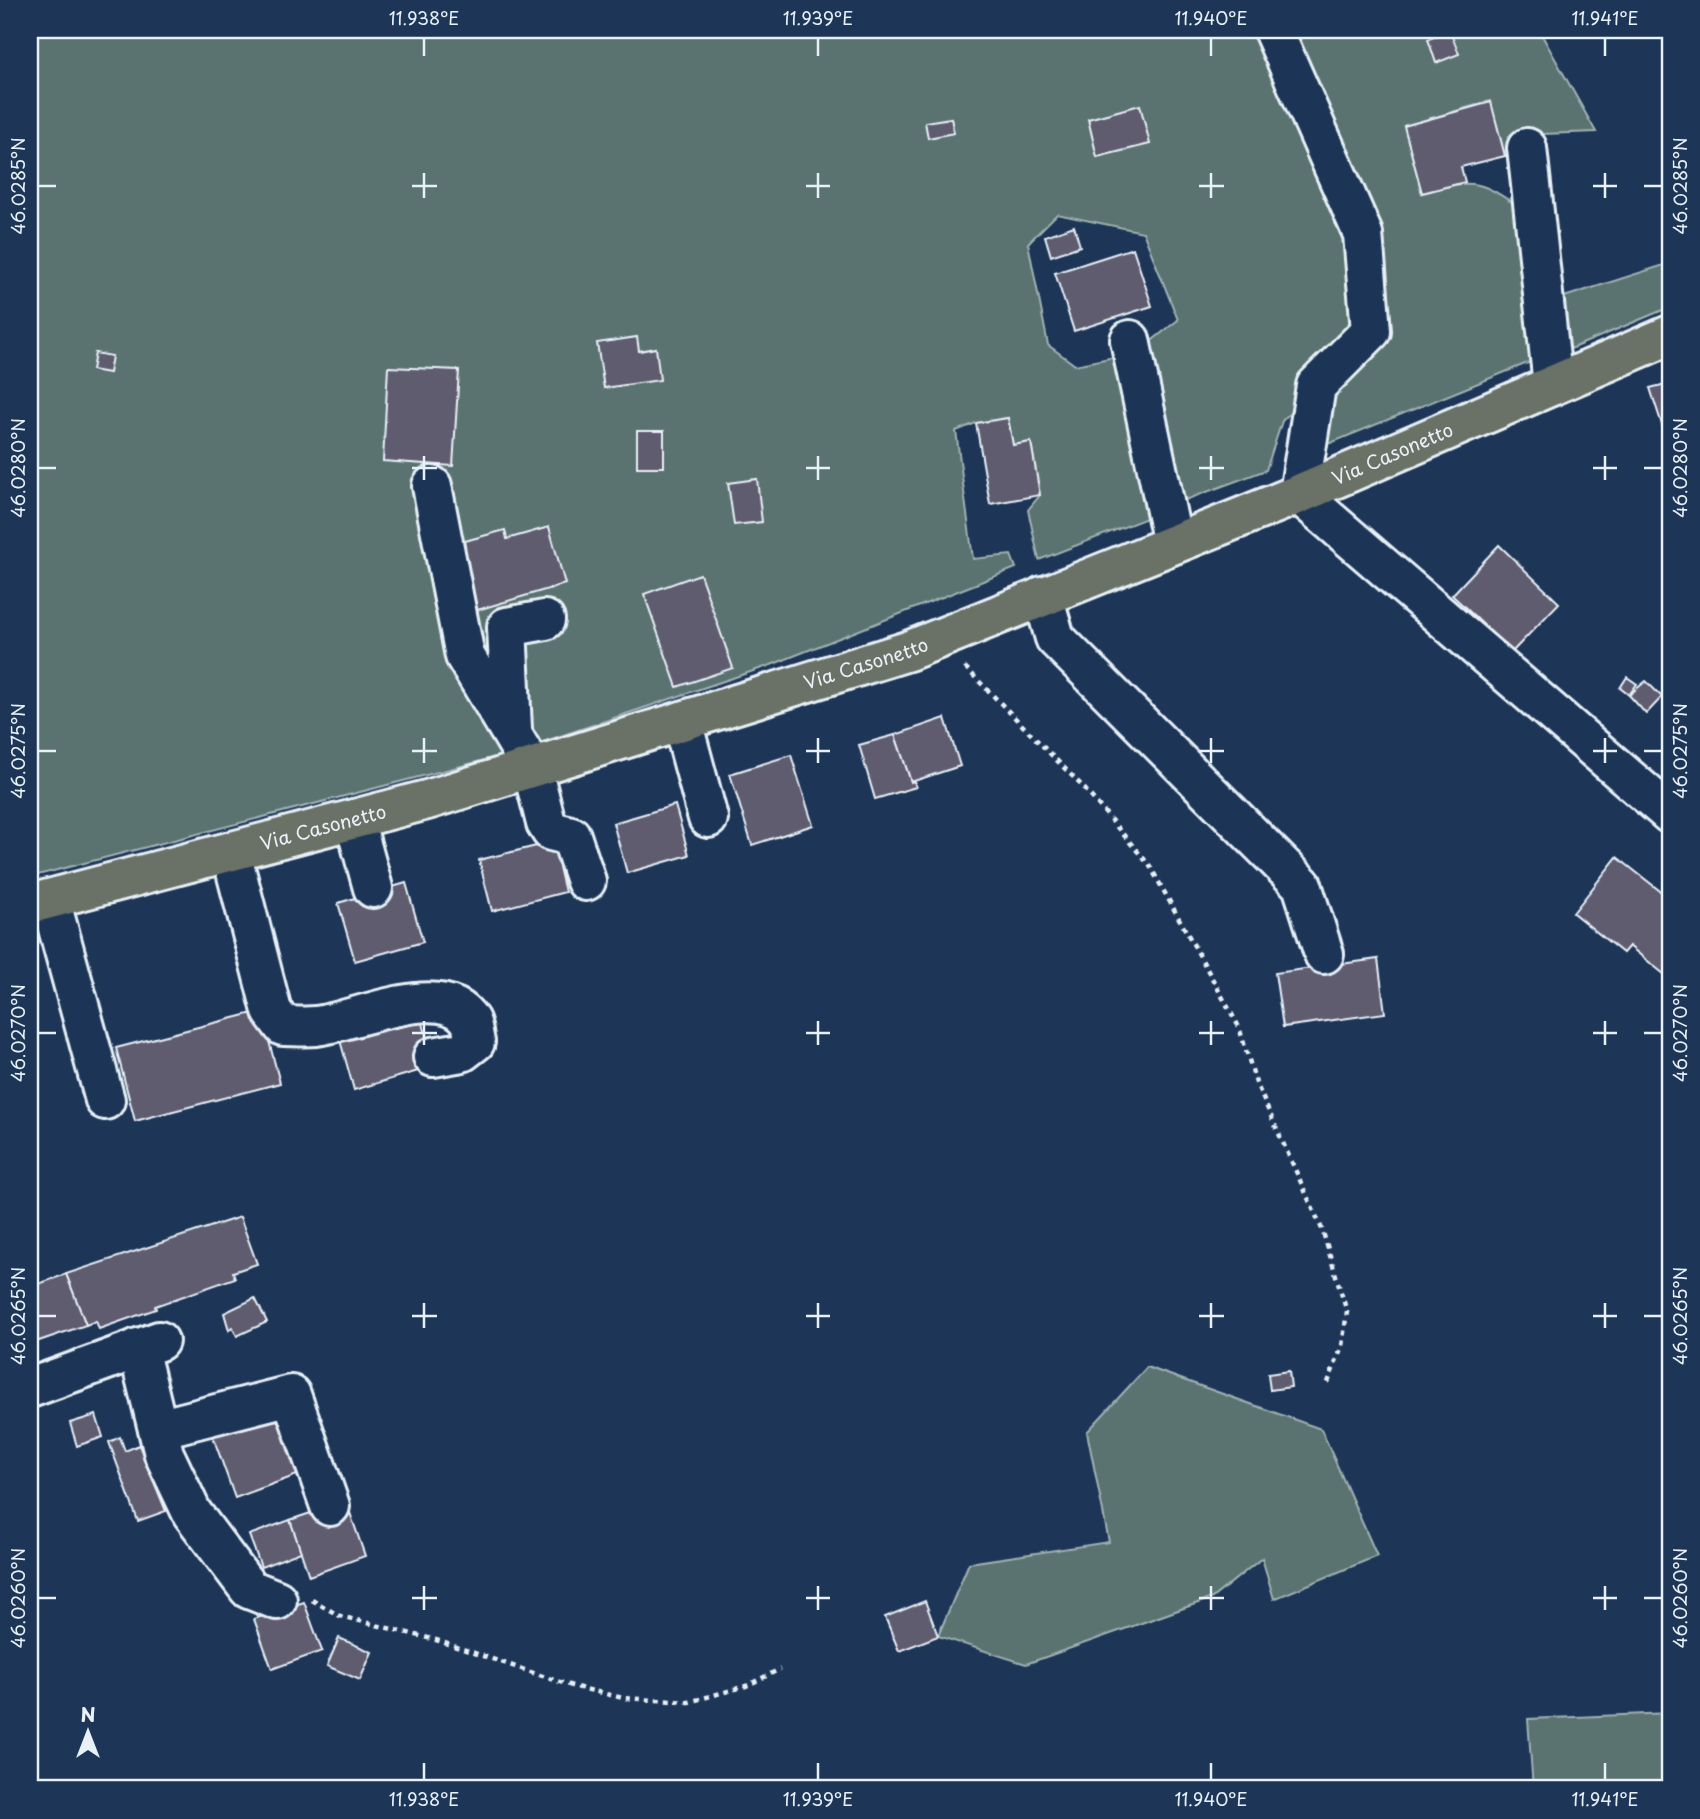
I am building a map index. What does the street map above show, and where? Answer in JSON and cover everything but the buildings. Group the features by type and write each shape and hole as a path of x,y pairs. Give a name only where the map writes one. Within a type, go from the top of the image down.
{"main road":[{"name":"Via Casonetto","path":"40,902 354,819 532,768 937,639 1299,494 1670,335"}],"lane":[{"path":"1273,30 1363,234 1371,331 1316,386 1299,494 1670,814"},
{"path":"1527,148 1553,385"},
{"path":"1130,340 1172,544"},
{"path":"432,486 465,656 532,768 546,823 551,831 572,836 586,881"},
{"path":"1043,596 1055,638 1302,884 1324,954"},
{"path":"512,735 507,627 545,620"},
{"path":"682,721 708,818"},
{"path":"354,819 373,888"},
{"path":"231,852 272,1010 283,1026 317,1026 379,1010 436,1001 458,1009 471,1021 475,1042 463,1052 433,1057"},
{"path":"40,902 105,1100"},
{"path":"30,1388 148,1345 158,1429 164,1454 192,1513 250,1589 277,1601"},
{"path":"158,1429 291,1395 330,1506"}],"path":[{"path":"937,639 1083,787 1150,866 1239,1027 1256,1083 1322,1229 1347,1312 1342,1346 1327,1385"},
{"path":"277,1601 308,1598 340,1616 436,1640 572,1686 623,1698 689,1702 746,1686 780,1670"}],"green space":[{"path":"30,30 1539,30 1596,132 1542,134 1543,146 1505,156 1490,101 1404,126 1422,193 1453,185 1475,184 1495,191 1522,209 1535,360 1306,453 1315,387 1282,421 1266,470 1180,502 1144,347 1178,320 1143,232 1057,214 1028,243 1048,345 1075,365 1125,355 1160,513 1039,560 1028,510 1040,495 1031,442 1013,445 1008,418 976,423 956,431 973,559 1011,555 1016,568 771,665 504,755 30,877"},
{"path":"1670,263 1670,307 1570,349 1561,298"},
{"path":"1147,1367 1321,1429 1377,1556 1274,1599 1262,1558 1212,1598 1026,1664 938,1636 969,1563 1109,1542 1087,1432"},
{"path":"1670,1713 1670,1789 1533,1789 1528,1719"}]}
